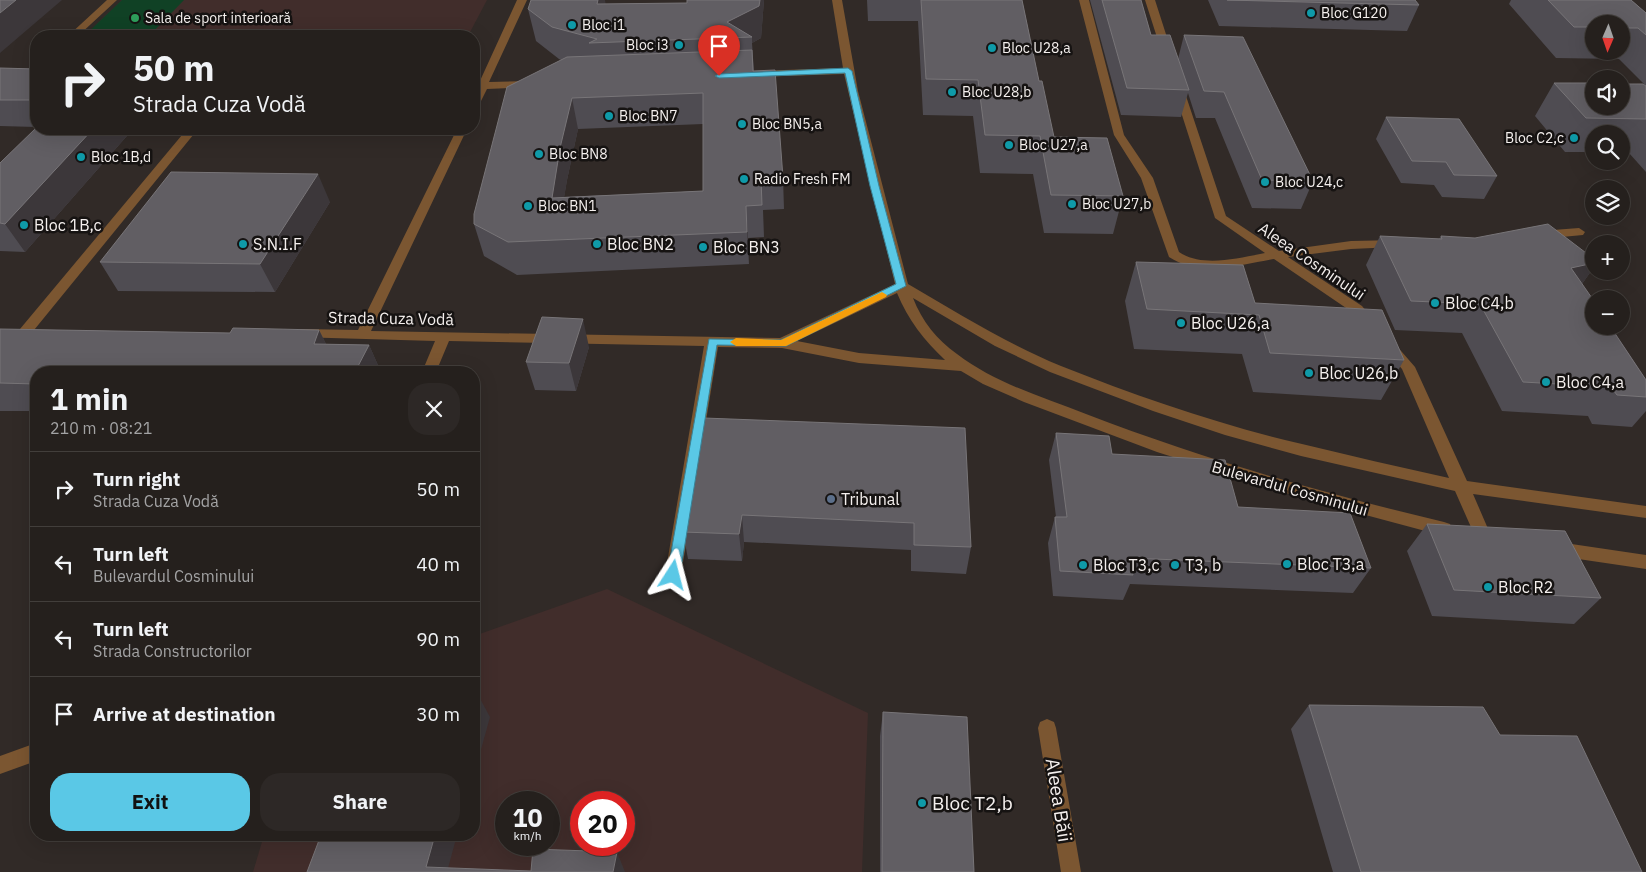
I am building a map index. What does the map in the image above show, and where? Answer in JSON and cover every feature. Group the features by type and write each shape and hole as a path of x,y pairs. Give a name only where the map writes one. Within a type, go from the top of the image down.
{"street":[{"path":"80,30 112,0"},
{"path":"480,83 522,0"},
{"name":"Bulevardul Cosminului","path":"837,0 848,71 901,286 919,324 934,342 962,366 994,382 1075,416 1140,442 1209,466 1377,513 1489,539"},
{"path":"1084,0 1119,135 1147,178 1173,254 1178,260 1236,263 1275,255 1348,245 1406,242"},
{"name":"Aleea Cosminului","path":"1150,0 1221,218 1357,309 1408,368 1489,539"},
{"path":"749,74 848,71"},
{"path":"480,87 542,84"},
{"path":"25,332 188,135"},
{"path":"363,334 459,135"},
{"path":"1531,235 1580,232"},
{"path":"901,286 1000,343 1055,369 1158,407 1301,450 1463,487 1646,512"},
{"name":"Strada Cuza Vodă","path":"782,344 901,286"},
{"path":"8,332 45,332"},
{"name":"Strada Cuza Vodă","path":"283,334 363,334 782,344 859,358 962,366"},
{"path":"432,366 444,336"},
{"path":"673,575 712,341"},
{"path":"1544,547 1646,562"},
{"name":"Aleea Băii","path":"1047,728 1071,872"},
{"path":"0,765 30,754"}],"shaded area":[{"path":"122,0 487,0 471,30 90,30"},
{"path":"607,589 868,713 862,872 253,872 262,841 480,841 480,634"}],"green space":[{"name":"Sala de sport interioară","path":"122,0 184,0 155,30 90,30"}],"building":[{"path":"0,0 16,0 0,13"},
{"path":"531,0 598,0 597,4 687,3 687,0 760,0 759,6 727,22 752,37 589,43 597,39 552,27 528,9"},
{"path":"921,0 1022,0 1039,81 1042,81 1054,137 1107,138 1123,196 1051,195 1040,136 985,135 978,80 926,79"},
{"path":"1102,0 1141,0 1151,35 1170,35 1189,90 1127,88"},
{"path":"1227,0 1415,0 1419,5"},
{"path":"1548,0 1631,0 1646,13 1646,35 1638,28 1630,28 1630,15 1585,15 1585,27 1574,27"},
{"path":"1184,35 1243,37 1313,181 1262,180 1224,92 1204,91"},
{"path":"752,50 753,71 775,70 783,178 761,179 762,205 746,206 747,232 508,242 474,224 474,214 507,87 567,57","holes":["703,93 703,191 552,198 560,148 572,98"]},
{"path":"0,68 30,69 30,100 0,100"},
{"path":"1554,83 1585,83 1585,115 1630,115 1630,84 1643,84 1646,86 1646,119 1586,118"},
{"path":"1386,117 1459,119 1497,176 1454,175 1446,162 1412,161"},
{"path":"30,134 87,135 5,224 0,223 0,163"},
{"path":"171,172 318,174 260,264 100,262"},
{"path":"1548,224 1585,252 1585,265 1571,268 1586,290 1585,335 1616,335 1646,380 1646,397 1617,395 1611,387 1523,382 1480,304 1411,301 1380,236 1442,239 1441,236 1475,238"},
{"path":"1136,262 1243,265 1255,303 1382,310 1404,360 1270,353 1259,315 1147,309"},
{"path":"542,317 583,319 569,363 526,362"},
{"path":"233,328 319,330 314,344 369,345 358,366 30,366 30,384 0,383 0,329 230,333"},
{"name":"Tribunal","path":"704,418 965,428 971,547 914,545 914,523 742,515 739,534 683,532"},
{"path":"1056,433 1109,436 1112,454 1225,460 1238,507 1350,513 1371,568 1130,558 1133,575 1060,571 1055,517 1067,517"},
{"path":"1427,524 1565,531 1601,598 1454,590"},
{"path":"1309,705 1483,707 1500,735 1577,736 1642,872 1361,872"},
{"name":"Bloc T2,b","path":"883,712 967,717 974,872 882,872"},
{"path":"319,841 433,841 426,867 531,871 532,856 560,856 560,850 570,850 570,856 616,856 613,872 307,872"}],"slow traffic":[{"path":"736,342 782,344 882,295"}],"place":[{"name":"Bloc G120","path":"1311,13"},
{"name":"Sala de sport interioară","path":"135,18"},
{"name":"Bloc i1","path":"572,25"},
{"name":"Bloc i3","path":"679,45"},
{"name":"Bloc U28,a","path":"992,48"},
{"name":"Bloc U28,b","path":"952,92"},
{"name":"Bloc BN7","path":"609,116"},
{"name":"Bloc BN5,a","path":"742,124"},
{"name":"Bloc C2,c","path":"1574,138"},
{"name":"Bloc U27,a","path":"1009,145"},
{"name":"Bloc BN8","path":"539,154"},
{"name":"Bloc 1B,d","path":"81,157"},
{"name":"Radio Fresh FM","path":"744,179"},
{"name":"Bloc U24,c","path":"1265,182"},
{"name":"Bloc U27,b","path":"1072,204"},
{"name":"Bloc BN1","path":"528,206"},
{"name":"Bloc 1B,c","path":"24,225"},
{"name":"S.N.I.F","path":"243,244"},
{"name":"Bloc BN2","path":"597,244"},
{"name":"Bloc BN3","path":"703,247"},
{"name":"Bloc C4,b","path":"1435,303"},
{"name":"Bloc U26,a","path":"1181,323"},
{"name":"Bloc U26,b","path":"1309,373"},
{"name":"Bloc C4,a","path":"1546,382"},
{"name":"Tribunal","path":"831,499"},
{"name":"Bloc T3,a","path":"1287,564"},
{"name":"Bloc T3,c","path":"1083,565"},
{"name":"T3, b","path":"1175,565"},
{"name":"Bloc R2","path":"1488,587"},
{"name":"Bloc T2,b","path":"922,803"}],"route":[{"path":"673,575 712,341 782,344 901,286 848,71 719,76"}]}
